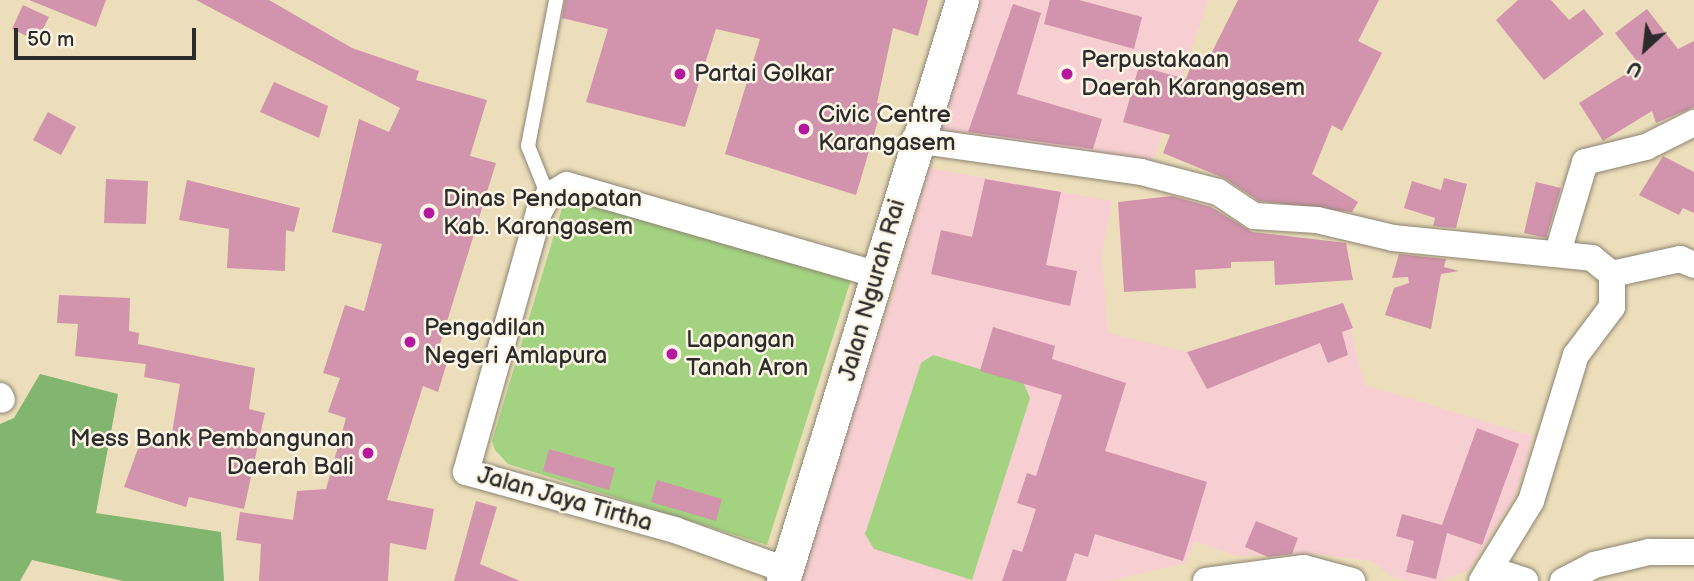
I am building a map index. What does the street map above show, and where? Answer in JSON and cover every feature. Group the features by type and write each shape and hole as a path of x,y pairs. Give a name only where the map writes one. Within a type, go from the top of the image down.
{"street":[{"name":"Jalan Ngurah Rai","path":"784,576 878,275 914,140 962,0"},
{"path":"1558,252 1585,162 1646,147 1694,123"},
{"path":"914,140 1141,172 1218,192 1254,216 1318,220 1393,238 1558,252 1592,258 1612,274"},
{"path":"548,195 567,185 606,194 878,275"},
{"name":"Jalan Jaya Tirtha","path":"548,195 466,472 675,530 784,576"},
{"path":"1612,274 1680,259 1694,265"},
{"path":"1525,581 1486,575 1535,490 1576,355 1612,307 1612,274"},
{"path":"1563,581 1594,565 1649,552 1694,552"},
{"path":"1206,581 1304,568 1352,581"}],"lane":[{"path":"548,195 528,146 556,0"}],"shaded area":[{"name":"Perpustakaan Daerah Karangasem","path":"975,0 1208,0 1150,169 930,138"},
{"path":"929,168 1112,201 1102,256 1108,333 1187,352 1343,303 1365,385 1533,436 1515,496 1469,570 1441,581 1410,581 1392,577 1371,561 1315,554 1237,556 1195,541 1185,563 1109,581 795,581 896,284"}],"green space":[{"name":"Lapangan Tanah Aron","path":"567,192 855,267 767,545 508,464 495,450 492,441"},
{"path":"933,355 1023,382 1030,398 972,580 874,549 865,534 921,363"},
{"path":"40,374 118,394 96,513 221,532 224,581 123,581 32,560 20,581 0,581 0,424 14,418"}],"building":[{"path":"29,0 106,0 96,27"},
{"path":"196,0 269,0 352,48 419,71 416,80 487,100 470,156 496,163 436,357 448,359 438,392 423,386 387,500 434,509 426,550 390,543 388,581 259,581 261,544 236,540 240,512 293,520 297,491 326,489 346,418 328,412 340,378 323,373 345,305 364,311 382,244 332,232 359,119 389,132 400,108"},
{"path":"565,0 928,0 918,36 893,28 877,103 883,104 856,195 725,154 760,39 716,29 685,127 586,102 608,29 562,18"},
{"path":"1050,0 1079,0 1142,17 1134,49 1044,24"},
{"path":"1238,0 1379,0 1358,41 1382,53 1342,131 1332,125 1312,174 1358,202 1352,212 1259,201 1226,179 1163,153 1170,135 1123,122 1139,66 1186,79 1195,54 1209,58"},
{"path":"1518,0 1551,0 1569,20 1584,9 1604,34 1544,80 1496,20"},
{"path":"1013,4 1041,13 1017,94 1102,119 1093,149 968,132"},
{"path":"23,5 49,17 37,41 12,29"},
{"path":"1647,9 1678,49 1694,41 1694,107 1656,123 1652,111 1603,141 1579,103 1640,65 1615,33"},
{"path":"274,82 328,106 319,138 260,112"},
{"path":"48,112 76,127 61,155 33,140"},
{"path":"1663,156 1694,172 1694,213 1683,208 1679,215 1639,195"},
{"path":"1444,178 1467,184 1456,228 1433,226 1435,218 1404,208 1412,181 1441,190"},
{"path":"106,179 148,181 146,224 104,223"},
{"path":"985,179 1061,192 1046,265 1077,271 1070,306 931,274 941,230 972,237"},
{"path":"187,180 300,208 294,232 286,230 285,271 227,268 229,229 179,220"},
{"path":"1536,182 1561,188 1546,238 1524,233"},
{"path":"1172,196 1211,207 1252,232 1346,243 1353,280 1275,285 1274,261 1231,262 1231,268 1195,270 1196,288 1124,292 1118,202"},
{"path":"1399,254 1446,259 1444,267 1459,271 1441,274 1431,329 1385,315 1394,288 1409,283 1408,277 1392,278"},
{"path":"59,295 130,298 129,331 139,333 138,344 255,368 249,409 265,413 244,509 189,497 186,507 124,487 144,432 171,439 180,384 144,377 146,364 75,356 78,324 57,323"},
{"path":"1343,303 1353,328 1342,332 1348,355 1328,363 1320,343 1207,389 1187,352"},
{"path":"993,327 1055,346 1052,359 1126,383 1105,451 1207,482 1183,561 1095,534 1088,557 1075,553 1066,581 1002,581 1013,549 1022,552 1036,509 1017,503 1027,473 1036,476 1062,395 980,371"},
{"path":"1477,428 1519,444 1482,545 1447,533 1436,579 1406,572 1414,541 1396,536 1402,514 1442,525"},
{"path":"549,449 615,468 609,490 543,471"},
{"path":"657,480 722,499 716,521 651,502"},
{"path":"476,501 497,507 480,564 520,581 454,581"},
{"path":"1256,521 1298,538 1292,554 1268,557 1245,547"}],"place":[{"name":"Partai Golkar","path":"680,74"},
{"name":"Perpustakaan Daerah Karangasem","path":"1067,74"},
{"name":"Civic Centre Karangasem","path":"804,129"},
{"name":"Dinas Pendapatan Kab. Karangasem","path":"429,213"},
{"name":"Pengadilan Negeri Amlapura","path":"410,342"},
{"name":"Lapangan Tanah Aron","path":"672,354"},
{"name":"Mess Bank Pembangunan Daerah Bali","path":"368,453"}]}
